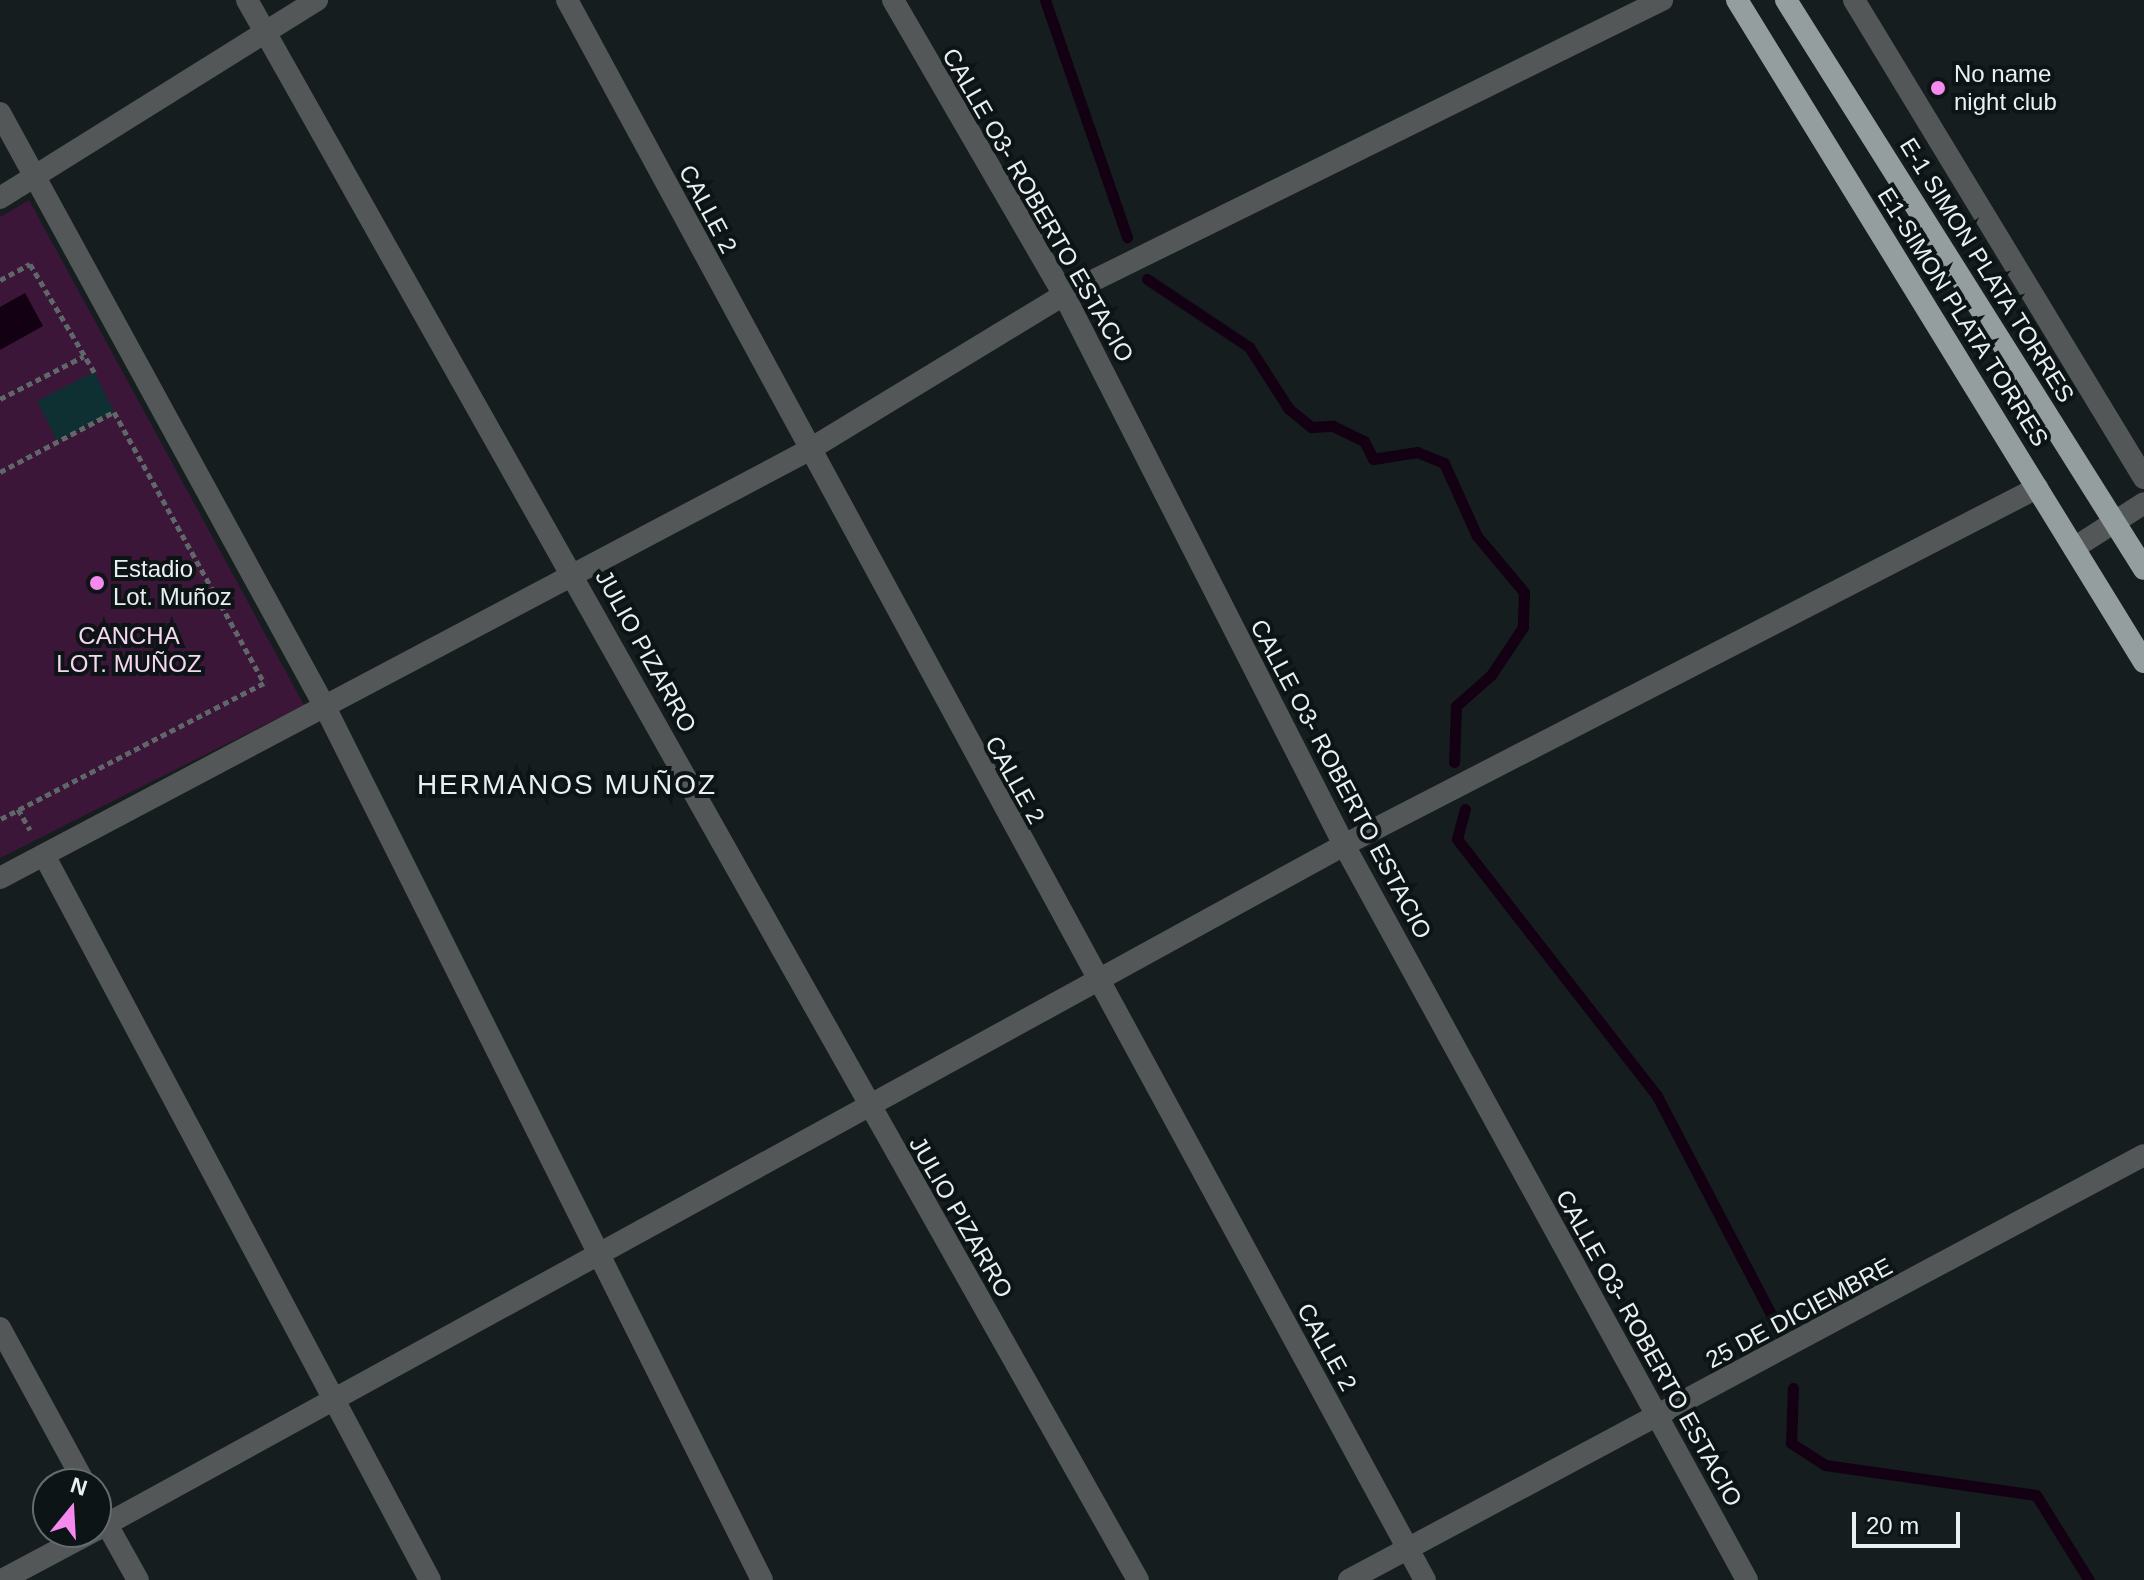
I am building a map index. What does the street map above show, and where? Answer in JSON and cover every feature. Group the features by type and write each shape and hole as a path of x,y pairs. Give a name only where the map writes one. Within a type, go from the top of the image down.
{"highway":[{"name":"E1-SIMON PLATA TORRES","path":"1737,0 2144,662"},
{"name":"E-1 SIMON PLATA TORRES","path":"1786,0 2144,569"}],"street":[{"name":"JULIO PIZARRO","path":"247,0 573,571 866,1102 1138,1580"},
{"path":"0,198 40,177 263,29 317,0"},
{"name":"CALLE 2","path":"567,0 807,451 1425,1580"},
{"name":"CALLE O3- ROBERTO ESTACIO","path":"893,0 1064,295 1344,845 1747,1580"},
{"path":"0,878 325,707 573,571 807,451 1064,295 1662,0"},
{"path":"1854,0 2144,478"},
{"path":"0,113 40,177 325,707 596,1254 762,1580"},
{"path":"112,1516 337,1397 866,1102 1344,845 2037,488"},
{"path":"2074,548 2144,503"},
{"path":"44,855 337,1397 430,1580"},
{"name":"25 DE DICIEMBRE","path":"1349,1580 1658,1418 2144,1155"},
{"path":"0,1328 76,1468"},
{"path":"112,1543 138,1580"},
{"path":"2,1580 56,1548"}],"path":[{"path":"0,280 30,264 94,372"},
{"path":"0,399 85,356"},
{"path":"0,472 114,412 264,683 0,819"}],"green space":[{"name":"CANCHA LOT. MUÑOZ","path":"29,200 304,705 0,858 0,217"}],"shaded area":[{"path":"25,293 43,326 0,350 0,307"}],"building":[{"path":"94,372 114,412 57,441 37,401"}],"waterway":[{"path":"1045,0 1127,237"},
{"path":"1147,279 1249,347 1289,409 1311,427 1333,426 1364,441 1373,459 1417,452 1444,463 1477,536 1524,592 1523,627 1491,675 1456,706 1454,762"},
{"path":"1465,809 1457,839 1657,1096 1779,1329"},
{"path":"1793,1388 1791,1443 1825,1465 2036,1495 2089,1580"}],"place":[{"name":"No name night club","path":"1938,88"},
{"name":"Estadio Lot. Muñoz","path":"97,583"}],"district":[{"name":"HERMANOS MUÑOZ","path":"567,785"}]}
